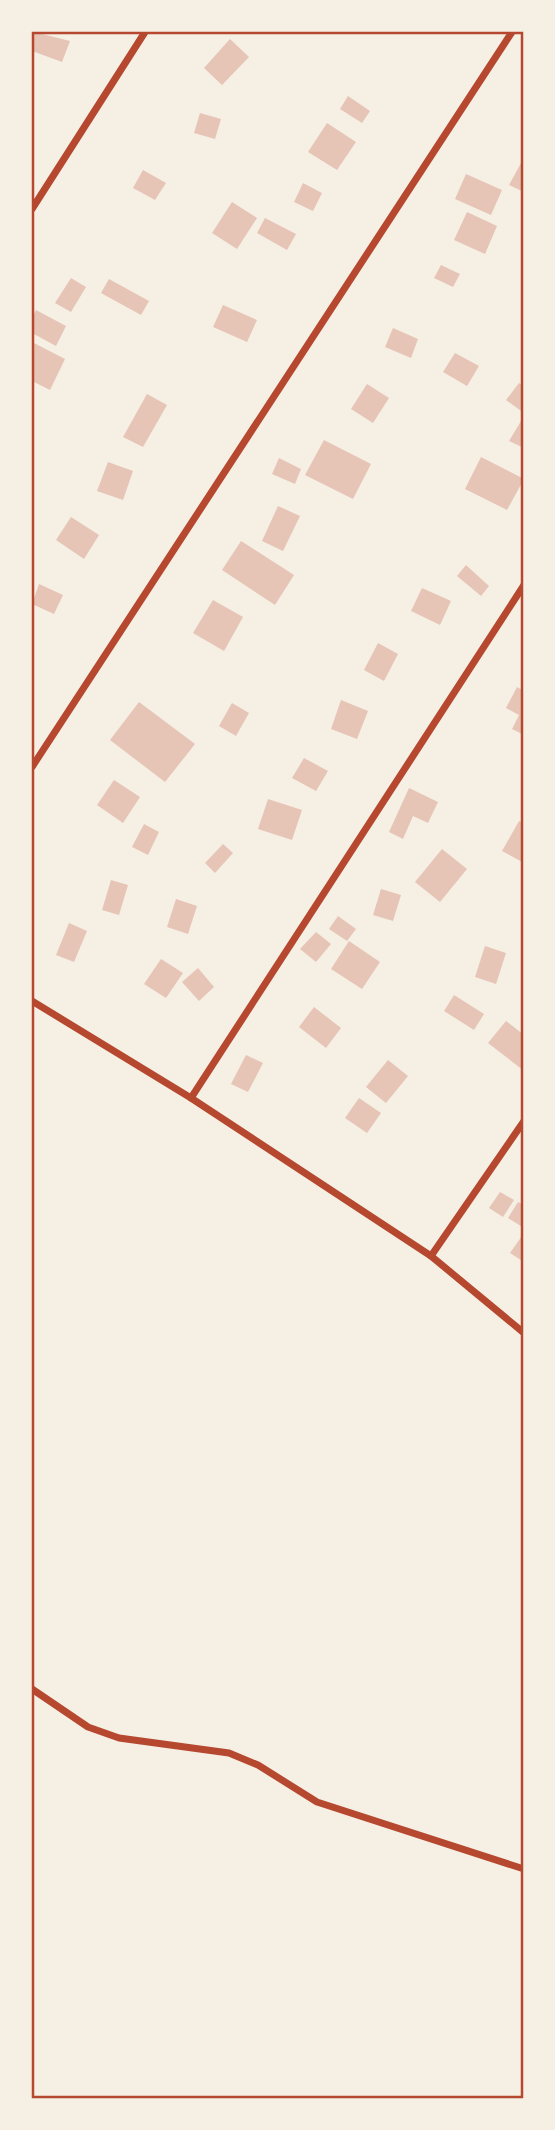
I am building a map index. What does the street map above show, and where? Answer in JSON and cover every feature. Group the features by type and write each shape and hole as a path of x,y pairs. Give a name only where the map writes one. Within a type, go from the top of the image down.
{"street":[{"path":"32,209 145,32"},
{"path":"32,767 512,32"},
{"path":"191,1098 523,585"},
{"path":"32,1001 191,1098 431,1256 523,1333"},
{"path":"431,1256 523,1121"},
{"path":"32,1689 88,1727 119,1738 229,1753 258,1765 317,1802 523,1870"}],"building":[{"path":"34,32 70,41 62,62 32,51"},
{"path":"230,39 249,57 222,85 204,68"},
{"path":"348,96 370,111 362,123 340,109"},
{"path":"200,113 221,119 215,139 194,133"},
{"path":"327,123 356,142 337,170 308,152"},
{"path":"521,163 524,165 524,192 509,185"},
{"path":"143,170 166,183 155,200 133,188"},
{"path":"466,174 502,190 491,215 455,199"},
{"path":"303,183 322,193 313,211 294,202"},
{"path":"232,202 257,218 237,249 212,233"},
{"path":"467,212 497,226 485,254 454,240"},
{"path":"265,218 296,234 287,250 257,233"},
{"path":"441,265 460,274 453,287 434,278"},
{"path":"71,278 86,287 71,312 55,303"},
{"path":"109,279 149,301 141,315 101,293"},
{"path":"223,305 257,320 247,342 213,327"},
{"path":"36,310 66,326 56,346 32,333 32,318"},
{"path":"393,328 418,339 411,358 385,347"},
{"path":"32,342 65,359 50,390 32,381"},
{"path":"455,353 479,366 467,386 443,372"},
{"path":"519,383 524,386 524,413 506,400"},
{"path":"367,384 389,398 373,423 351,409"},
{"path":"147,394 167,405 143,447 123,437"},
{"path":"521,421 524,422 524,448 509,441"},
{"path":"324,440 371,464 353,499 305,475"},
{"path":"481,457 524,479 507,510 465,489"},
{"path":"279,458 301,469 295,484 272,474"},
{"path":"108,462 133,471 123,500 97,491"},
{"path":"278,506 300,516 283,551 262,541"},
{"path":"71,517 99,535 84,559 56,540"},
{"path":"241,541 294,575 275,605 222,570"},
{"path":"466,565 489,586 481,596 457,576"},
{"path":"39,584 63,595 54,614 32,604"},
{"path":"422,588 451,601 440,625 411,611"},
{"path":"213,600 243,617 224,651 193,633"},
{"path":"378,643 398,654 384,681 364,670"},
{"path":"517,687 524,691 524,735 512,729 519,715 506,708"},
{"path":"341,700 368,711 357,739 331,729"},
{"path":"139,702 195,744 165,782 110,740"},
{"path":"232,703 249,713 236,736 219,726"},
{"path":"304,758 328,771 316,791 292,778"},
{"path":"114,780 140,797 123,823 97,805"},
{"path":"409,788 438,802 428,823 413,816 403,839 389,832"},
{"path":"268,799 302,810 292,840 258,829"},
{"path":"519,821 524,823 524,863 502,851"},
{"path":"144,824 159,832 148,855 132,847"},
{"path":"223,844 233,853 215,873 205,863"},
{"path":"442,849 467,869 440,902 415,882"},
{"path":"111,880 128,885 119,915 102,910"},
{"path":"381,889 401,895 393,921 373,915"},
{"path":"176,899 197,906 188,934 167,927"},
{"path":"338,916 356,929 347,941 329,929"},
{"path":"69,923 87,931 74,962 56,955"},
{"path":"316,932 331,944 316,962 300,949"},
{"path":"349,941 380,962 362,989 331,969"},
{"path":"485,946 506,953 496,984 475,977"},
{"path":"161,959 183,973 166,998 144,984"},
{"path":"198,968 214,987 199,1001 182,982"},
{"path":"454,995 484,1014 474,1030 444,1011"},
{"path":"314,1007 341,1028 326,1048 299,1027"},
{"path":"506,1021 524,1035 524,1071 488,1043"},
{"path":"246,1055 263,1063 248,1092 231,1084"},
{"path":"388,1060 408,1076 386,1103 366,1087"},
{"path":"359,1098 381,1113 367,1133 345,1118"},
{"path":"500,1192 514,1200 503,1217 489,1208"},
{"path":"518,1202 524,1205 524,1228 508,1218"},
{"path":"524,1233 524,1262 510,1253"}]}
